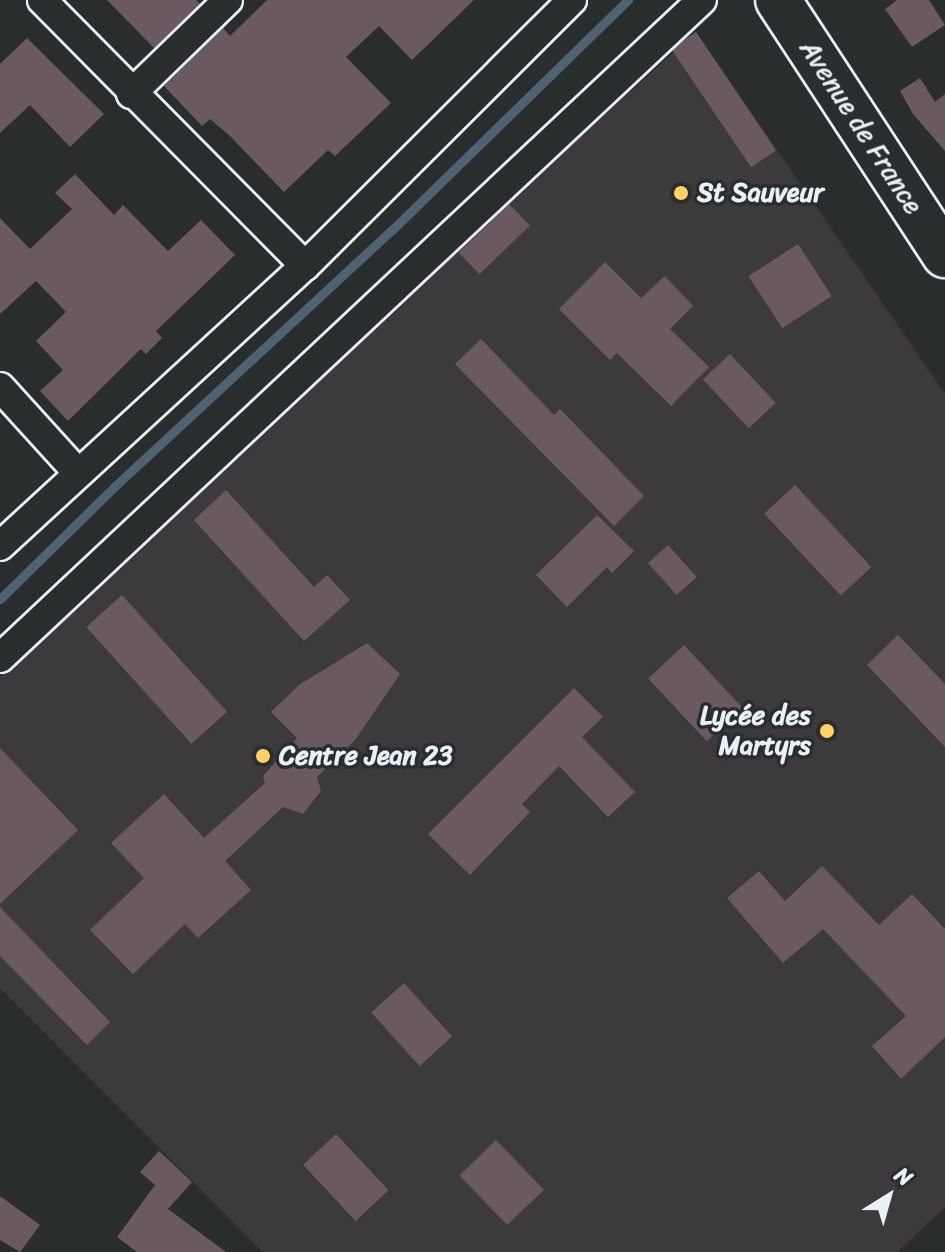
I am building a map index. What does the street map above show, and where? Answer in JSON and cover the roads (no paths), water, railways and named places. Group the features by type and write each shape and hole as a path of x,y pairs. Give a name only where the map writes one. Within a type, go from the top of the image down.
{"main road":[{"name":"Avenue de France","path":"778,0 945,255"}],"street":[{"path":"42,0 131,94 305,266"},
{"path":"131,94 228,0"},
{"path":"0,546 305,266 572,0"},
{"path":"0,658 702,0"},
{"path":"0,387 78,473"}],"waterway":[{"path":"0,599 114,487 392,230 628,0"}],"place":[{"name":"St Sauveur","path":"681,193"},
{"name":"Lycée des Martyrs","path":"827,731"},
{"name":"Centre Jean 23","path":"263,756"}]}
